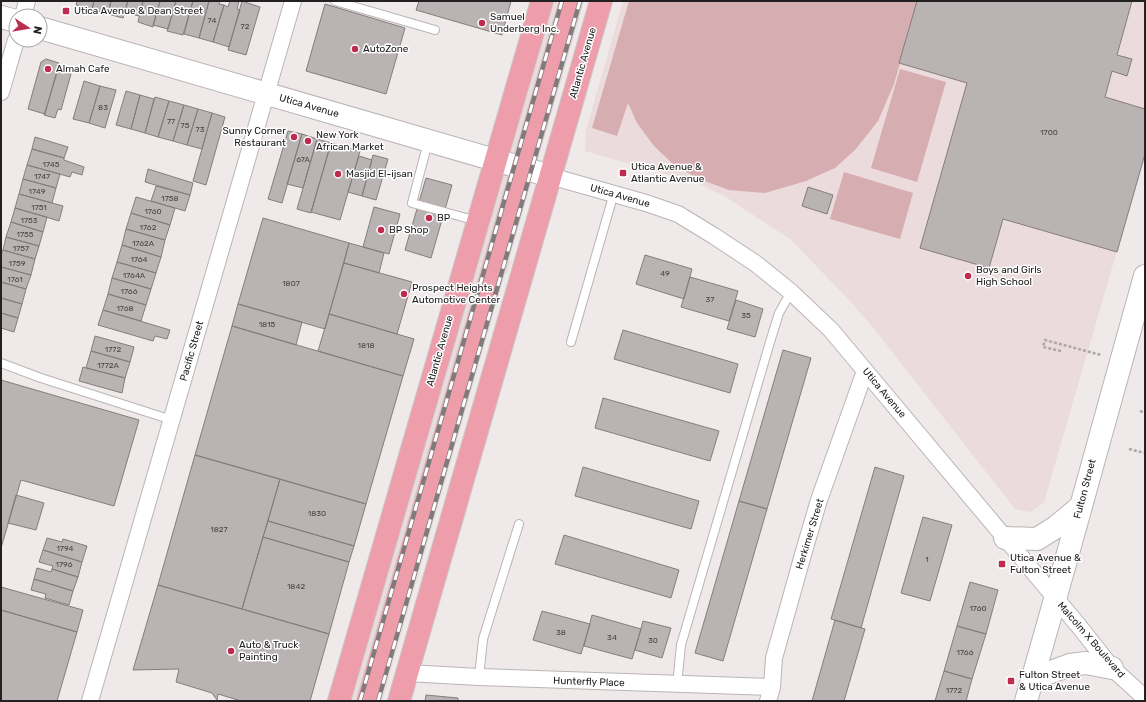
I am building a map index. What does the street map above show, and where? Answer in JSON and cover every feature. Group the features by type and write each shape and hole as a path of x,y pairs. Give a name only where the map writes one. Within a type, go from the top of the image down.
{"main road":[{"name":"Atlantic Avenue","path":"339,701 542,1"},
{"path":"370,698 571,1"},
{"name":"Atlantic Avenue","path":"399,701 600,1"},
{"name":"Utica Avenue","path":"48,30 550,176"},
{"path":"471,246 481,314"},
{"name":"Fulton Street","path":"1026,701 1145,276"},
{"path":"1005,538 1037,540 1056,527 1080,507"},
{"path":"1032,679 1070,665 1086,663 1112,668"}],"street":[{"name":"Pacific Street","path":"90,701 293,1"},
{"path":"1,92 14,48"},
{"name":"Utica Avenue","path":"550,176 614,193 678,214 755,263 791,292 831,330 1055,599"},
{"name":"Herkimer Street","path":"770,694 774,658 819,500 865,371"},
{"name":"Malcolm X Boulevard","path":"1055,599 1112,668 1145,698"},
{"name":"Hunterfly Place","path":"407,673 677,685 770,694"}],"lane":[{"path":"335,1 435,30"},
{"path":"429,141 412,203 478,221"},
{"path":"571,342 614,193"},
{"path":"677,685 681,645 779,313 791,292"},
{"path":"1,363 41,378 172,420"},
{"path":"480,677 483,639 519,524"}],"path":[{"path":"1061,351 1043,347 1045,340 1102,356"},
{"path":"1140,411 1145,413"},
{"path":"1129,449 1145,454"}],"shaded area":[{"path":"550,1 584,1 509,259 512,261 507,274 505,273 382,701 346,701"},
{"name":"Boys and Girls High School","path":"623,1 1145,1 1145,154 1044,502 1031,512 1015,509 875,330 849,300 790,239 726,197 697,183 585,151 586,130"},
{"path":"629,1 918,1 894,84 878,121 855,150 835,168 806,181 765,193 729,190 699,179 674,165 654,146 637,123 628,103 617,136 592,128"},
{"path":"900,69 946,82 917,182 871,168"},
{"path":"844,172 913,193 900,239 830,219"}],"building":[{"path":"77,1 94,1 92,9 76,5"},
{"path":"94,1 111,1 108,14 92,9"},
{"path":"111,1 128,1 123,18 108,14"},
{"path":"128,1 143,1 139,16 124,12"},
{"path":"143,1 160,1 153,27 138,22"},
{"path":"160,1 176,1 168,29 153,25"},
{"path":"176,1 193,1 183,35 167,31"},
{"path":"193,1 209,1 199,38 184,34"},
{"path":"209,1 220,1 219,4 224,5 213,42 199,38"},
{"path":"230,1 239,1 237,9 240,10 229,47 213,42 224,5 228,7"},
{"path":"242,1 260,7 246,55 228,50"},
{"name":"Samuel Underberg Inc.","path":"419,1 511,1 502,35 416,10"},
{"path":"917,1 1132,1 1117,55 1132,59 1127,76 1112,71 1105,97 1145,109 1145,154 1117,252 1003,219 989,268 920,248 967,83 899,63"},
{"name":"AutoZone","path":"325,4 405,28 386,94 306,71"},
{"path":"46,59 59,63 45,114 28,109 41,62"},
{"path":"58,70 71,74 61,110 58,109 55,118 44,115"},
{"path":"84,81 100,86 89,123 73,119"},
{"path":"100,86 116,90 105,128 89,123"},
{"path":"126,91 140,95 131,129 116,125"},
{"path":"140,95 154,99 145,133 131,129"},
{"path":"155,97 169,101 158,137 145,133"},
{"path":"169,101 184,105 173,141 158,137"},
{"path":"184,105 198,109 187,145 173,141"},
{"path":"198,109 212,113 202,149 187,145"},
{"path":"212,113 225,117 206,185 193,181"},
{"path":"288,131 302,134 282,203 268,199"},
{"path":"302,134 317,139 303,188 287,184"},
{"path":"35,137 68,147 64,158 32,149"},
{"path":"317,139 331,143 311,213 297,209"},
{"name":"Masjid El-ijsan","path":"331,143 360,151 340,220 311,212"},
{"path":"32,149 64,158 64,160 84,167 82,175 72,172 70,177 27,165"},
{"path":"373,155 388,159 376,200 362,196"},
{"path":"359,156 372,160 362,196 348,192"},
{"path":"27,165 60,174 56,188 23,179"},
{"path":"148,169 193,183 190,195 145,182"},
{"name":"BP","path":"426,178 452,185 431,258 405,250"},
{"path":"23,179 56,188 52,203 19,194"},
{"path":"156,186 190,195 185,211 151,201"},
{"path":"808,187 833,195 827,214 802,206"},
{"path":"19,194 63,206 59,221 15,208"},
{"path":"136,197 175,208 170,225 131,213"},
{"name":"BP Shop","path":"374,207 400,214 389,254 363,247"},
{"path":"15,208 47,217 43,232 11,222"},
{"path":"131,213 170,225 165,240 126,229"},
{"path":"263,218 349,243 325,329 238,304"},
{"path":"11,222 43,232 39,246 6,237"},
{"path":"126,229 165,240 161,257 122,245"},
{"path":"6,237 39,246 35,259 3,250"},
{"path":"349,243 384,253 379,273 344,263"},
{"path":"122,245 161,257 156,273 117,262"},
{"path":"3,250 35,259 31,275 1,267 1,255"},
{"path":"645,255 692,269 684,299 636,284"},
{"path":"117,262 156,273 151,289 112,278"},
{"path":"344,263 412,282 397,334 329,314"},
{"path":"1,267 31,275 26,289 1,282"},
{"path":"690,277 738,291 729,321 681,307"},
{"path":"112,278 151,289 146,305 108,294"},
{"path":"1,282 26,289 22,304 1,298"},
{"path":"108,294 146,305 141,321 103,310"},
{"path":"1,298 22,304 18,318 1,313"},
{"path":"736,300 763,309 755,337 727,329"},
{"path":"238,304 302,322 296,345 232,326"},
{"path":"103,310 170,330 167,339 155,336 153,341 98,325"},
{"path":"1,313 18,318 14,332 1,328"},
{"path":"329,314 414,339 403,376 318,351"},
{"path":"232,326 403,376 366,504 195,455"},
{"path":"623,330 738,364 730,393 614,359"},
{"path":"95,336 134,347 130,362 91,351"},
{"path":"783,350 811,358 767,509 739,501"},
{"path":"91,351 130,362 125,378 86,368"},
{"path":"83,367 125,378 122,393 79,381"},
{"path":"1,380 139,420 114,506 21,480 1,548"},
{"path":"603,398 719,431 710,461 595,428"},
{"path":"195,455 280,479 242,609 158,585"},
{"path":"583,467 699,501 691,529 575,496"},
{"path":"875,467 904,476 861,628 831,619"},
{"path":"280,479 366,504 354,546 268,521"},
{"path":"16,495 44,503 36,530 8,523"},
{"path":"739,501 767,509 723,661 695,653"},
{"path":"923,517 952,525 930,601 901,593"},
{"path":"268,521 354,546 349,562 263,537"},
{"path":"564,535 679,570 671,598 555,564"},
{"path":"263,537 349,562 329,634 242,609"},
{"path":"47,538 62,542 63,539 87,546 82,562 43,550"},
{"path":"43,550 82,562 78,577 52,569 53,566 39,562"},
{"path":"37,568 51,572 52,569 78,577 73,591 34,579"},
{"path":"34,579 73,591 69,605 45,598 46,594 31,590"},
{"path":"970,582 998,590 986,634 957,626"},
{"name":"Auto & Truck Painting","path":"158,585 329,634 310,701 241,701 218,694 217,700 212,693 176,682 179,669 133,670"},
{"path":"1,587 83,610 77,632 1,610"},
{"path":"1,610 77,632 57,701 1,701"},
{"path":"542,611 590,624 581,654 533,640"},
{"path":"592,615 641,629 632,659 584,646"},
{"path":"835,620 865,629 844,701 812,701"},
{"path":"643,621 671,628 662,658 635,650"},
{"path":"957,626 986,634 972,679 944,671"},
{"path":"944,671 972,679 966,701 935,701"},
{"path":"426,695 458,698 458,701 425,701"}],"railway":[{"path":"360,701 562,1"},
{"path":"378,701 580,1"}],"place":[{"name":"Utica Avenue & Dean Street","path":"66,11"},
{"name":"Samuel Underberg Inc.","path":"482,23"},
{"name":"AutoZone","path":"355,49"},
{"name":"Almah Cafe","path":"48,69"},
{"name":"Sunny Corner Restaurant","path":"294,137"},
{"name":"New York African Market","path":"308,141"},
{"name":"Utica Avenue & Atlantic Avenue","path":"623,173"},
{"name":"Masjid El-ijsan","path":"338,174"},
{"name":"BP","path":"429,218"},
{"name":"BP Shop","path":"381,230"},
{"name":"Boys and Girls High School","path":"968,276"},
{"name":"Prospect Heights Automotive Center","path":"404,294"},
{"name":"Utica Avenue & Fulton Street","path":"1002,564"},
{"name":"Auto & Truck Painting","path":"231,651"},
{"name":"Fulton Street & Utica Avenue","path":"1011,681"}]}
